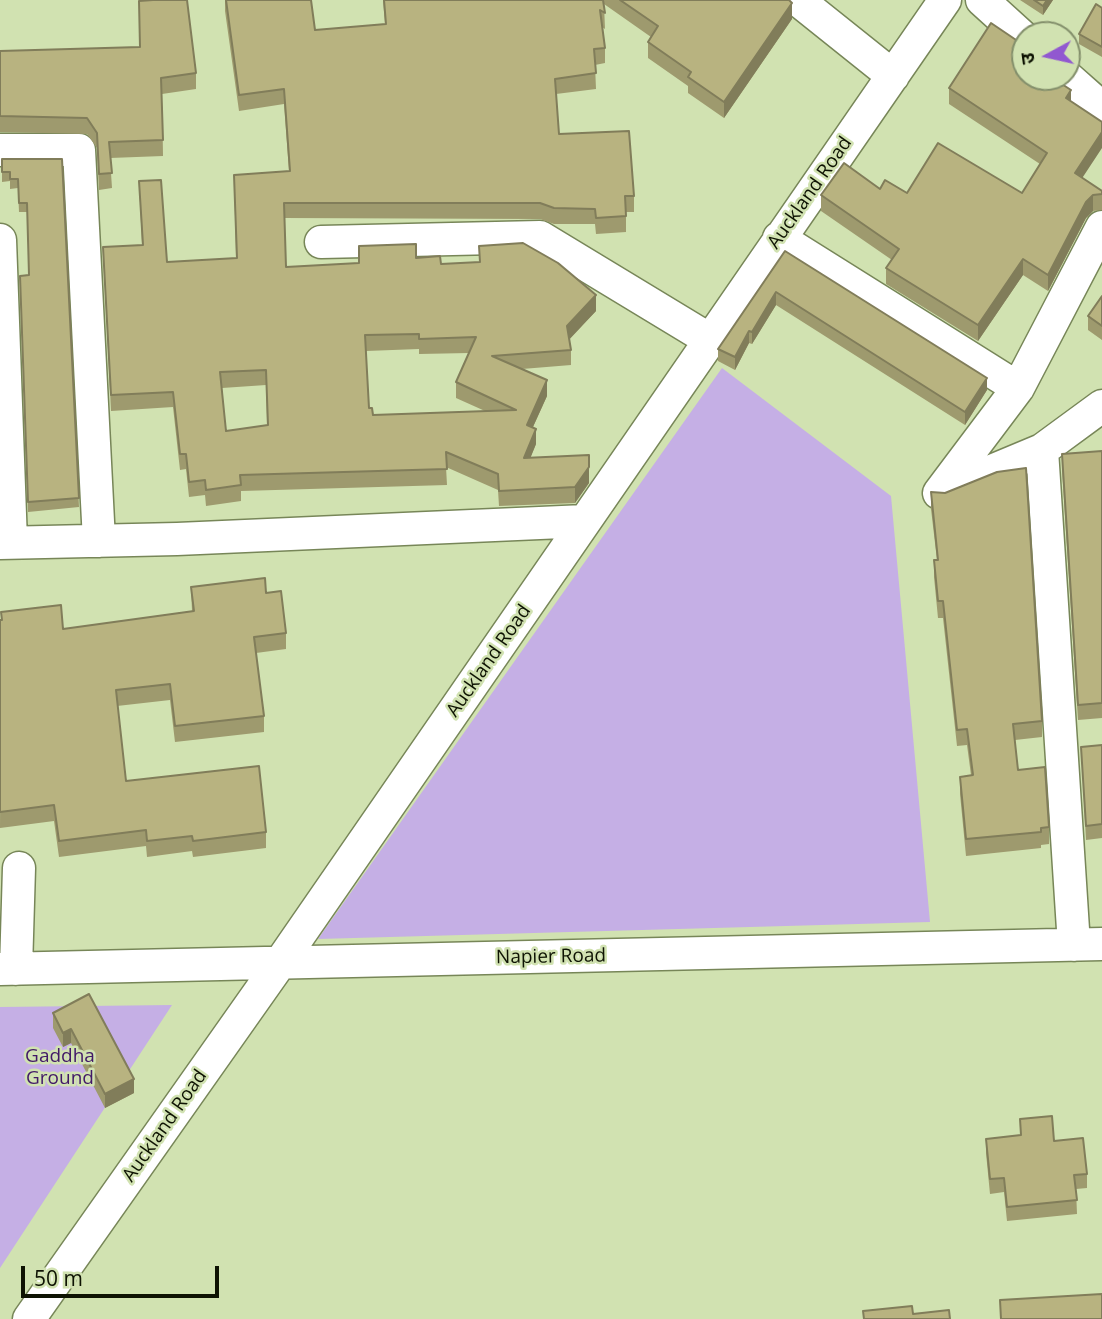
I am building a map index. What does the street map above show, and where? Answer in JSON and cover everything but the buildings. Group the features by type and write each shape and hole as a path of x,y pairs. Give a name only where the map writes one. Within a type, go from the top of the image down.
{"street":[{"path":"798,0 893,76"},
{"name":"Auckland Road","path":"29,1319 280,963 946,0"},
{"path":"982,0 1011,26"},
{"path":"1081,89 1102,108"},
{"path":"0,150 79,150 99,541"},
{"path":"1102,227 1018,388 939,493 1042,450 1102,406"},
{"path":"321,242 540,237 710,340"},
{"path":"779,238 1018,388"},
{"path":"0,240 6,542 99,541 585,521"},
{"path":"1042,450 1088,945"},
{"path":"8,969 19,868"},
{"name":"Napier Road","path":"8,969 1088,945"}],"green space":[{"path":"722,368 891,496 930,922 318,939"},
{"name":"Gaddha Ground","path":"172,1005 0,1268 0,1007"}]}
